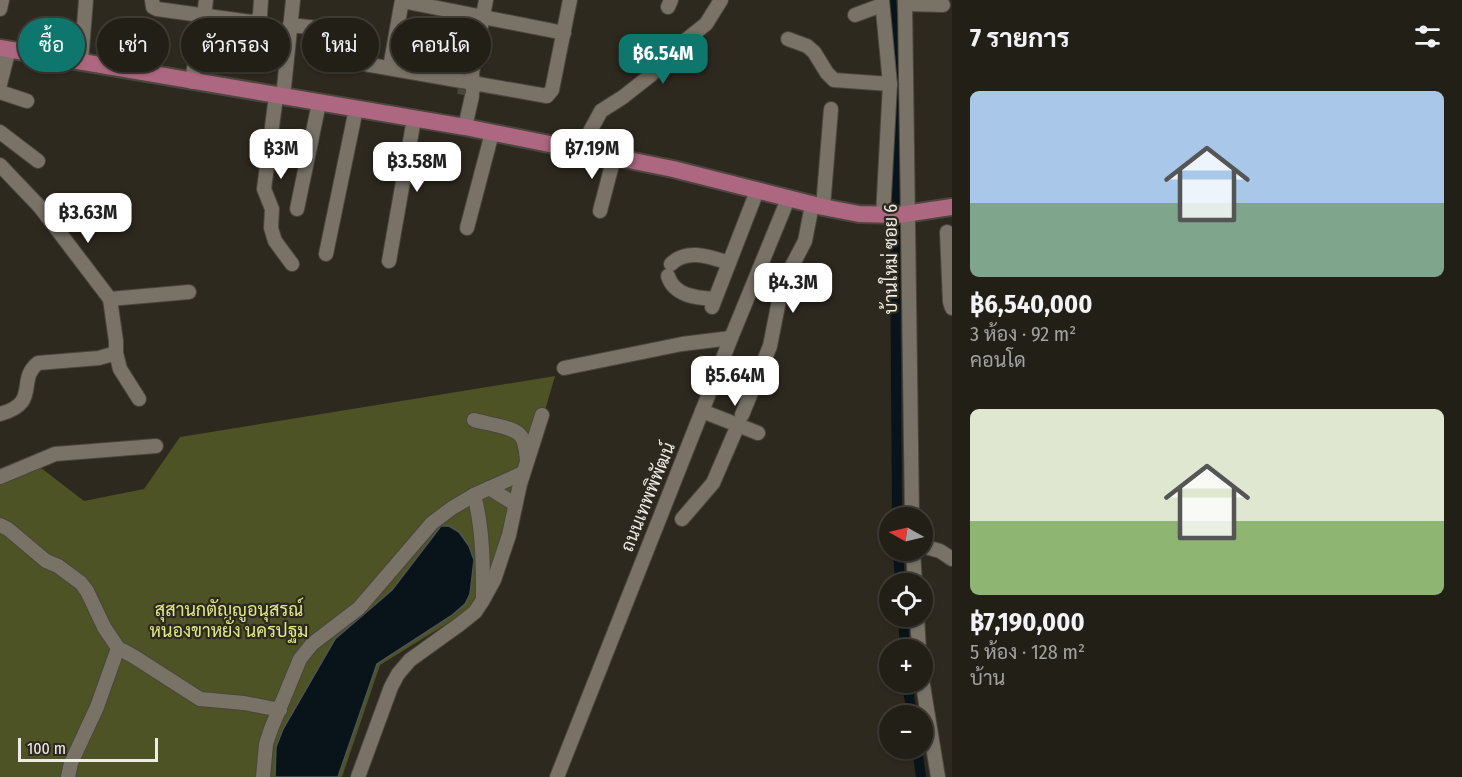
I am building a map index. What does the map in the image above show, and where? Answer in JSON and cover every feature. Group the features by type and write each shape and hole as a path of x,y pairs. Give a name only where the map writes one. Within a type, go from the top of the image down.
{"main road":[{"path":"85,63 461,126 673,169 788,199 859,214 895,215 952,207"}],"street":[{"path":"0,9 2,0"},
{"path":"85,18 86,0"},
{"path":"152,0 153,7 157,9 251,22 257,21 260,15 261,0"},
{"path":"195,82 206,0"},
{"path":"292,264 275,241 271,228 272,209 264,189 291,25 293,0"},
{"path":"390,68 402,0 564,33"},
{"path":"483,16 486,0"},
{"path":"379,66 469,87 542,96 550,94 570,0"},
{"path":"580,150 601,111 651,75 682,43 705,24 721,0"},
{"path":"905,2 943,6"},
{"name":"บ้านใหม่ ซอย 6","path":"905,2 895,215 911,507"},
{"path":"855,15 882,3 890,84 895,215"},
{"path":"291,25 302,26"},
{"path":"788,39 807,46 834,80 890,84"},
{"path":"0,84 5,49"},
{"path":"461,126 472,72"},
{"path":"0,92 27,101"},
{"path":"297,209 319,103"},
{"path":"326,254 356,109"},
{"path":"682,519 713,483 771,346 782,285 805,241 817,206 831,109"},
{"path":"389,261 414,119"},
{"path":"0,132 39,161"},
{"path":"468,228 492,133"},
{"path":"600,211 614,157"},
{"path":"0,165 40,207 110,298 120,369 139,399"},
{"path":"729,263 710,257 687,255 679,258 669,270 675,287 713,303 729,263 757,191"},
{"name":"ถนนเทพพิพัฒน์","path":"557,777 788,199"},
{"path":"947,232 952,308"},
{"path":"110,298 189,292"},
{"path":"564,368 682,344 731,338"},
{"path":"0,414 17,409 22,402 34,366 38,363 99,358 116,353"},
{"path":"702,411 740,420 758,433"},
{"path":"358,777 384,705 398,674 410,660 475,612 494,580 509,535 515,504 542,415"},
{"path":"474,420 513,430 519,434 525,445 525,468"},
{"path":"0,477 55,454 156,446"},
{"path":"263,777 266,744 300,659 312,644 359,608 432,523 452,507 525,468"},
{"path":"489,488 515,504"},
{"path":"474,495 480,516 483,600"},
{"path":"0,525 46,561 58,566 81,583 118,648 200,699 244,703 280,710"},
{"path":"933,549 952,559"},
{"path":"69,777 73,757 97,707 118,648"},
{"path":"924,693 938,777"}],"green space":[{"name":"สุสานกตัญญูอนุสรณ์ หนองขาหยั่ง นครปฐม","path":"555,376 507,541 474,607 380,665 342,777 0,777 0,475 36,464 84,501 144,489 180,437"}],"shaded area":[{"path":"441,526 449,526 459,532 469,546 474,560 470,594 465,604 451,616 377,664 338,777 275,777 276,747 283,729 335,639 392,590"}],"waterway":[{"path":"891,0 897,86 895,234 897,507"},
{"path":"899,561 899,573"},
{"path":"904,627 904,639"},
{"path":"909,693 910,705"},
{"path":"919,759 921,777"}],"tunnel":[{"path":"464,95 465,89"}]}
